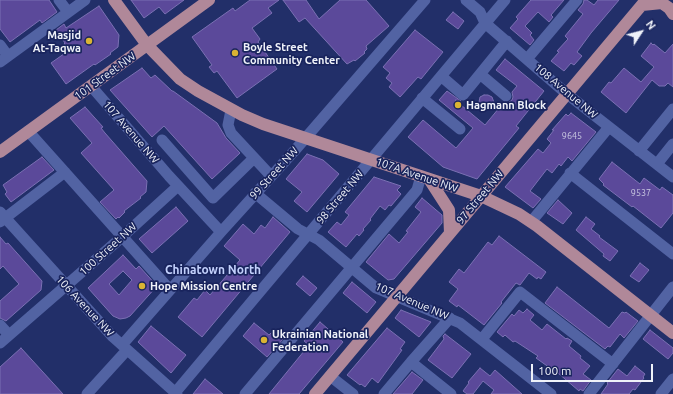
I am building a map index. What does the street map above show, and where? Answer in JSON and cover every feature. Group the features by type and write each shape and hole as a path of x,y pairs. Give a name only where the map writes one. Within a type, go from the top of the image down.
{"main road":[{"path":"114,0 147,45"},
{"name":"101 Street NW","path":"0,152 209,0"},
{"path":"644,2 662,3 669,8 673,14"},
{"name":"97 Street NW","path":"315,394 644,2"},
{"name":"107A Avenue NW","path":"147,45 180,79 198,92 231,110 263,124 481,196 519,214 673,333"},
{"path":"425,177 449,210 450,233"}],"street":[{"path":"60,0 68,12"},
{"path":"0,45 4,59 85,0"},
{"name":"99 Street NW","path":"87,394 170,290 425,0"},
{"name":"108 Avenue NW","path":"466,0 480,12 486,23 566,94 673,177"},
{"name":"98 Street NW","path":"175,394 505,0"},
{"path":"528,59 577,0"},
{"path":"440,76 463,95 507,41"},
{"path":"480,74 506,96"},
{"name":"107 Avenue NW","path":"91,86 178,186 221,232"},
{"path":"422,98 460,129"},
{"path":"639,151 673,109"},
{"path":"231,110 228,125 229,129 234,137 271,176"},
{"path":"531,222 609,127"},
{"path":"28,131 170,290"},
{"path":"162,140 213,198"},
{"path":"657,164 673,144"},
{"path":"200,210 254,158"},
{"path":"2,218 65,172"},
{"path":"570,174 673,254"},
{"path":"245,394 353,268 417,190 425,177"},
{"name":"100 Street NW","path":"0,343 122,237 178,186"},
{"name":"107 Avenue NW","path":"256,193 298,229 319,240 376,288 460,323 551,394"},
{"name":"106 Avenue NW","path":"2,218 124,347 175,394"},
{"path":"589,394 673,287"},
{"path":"482,339 520,292 613,364"},
{"path":"384,394 450,318"},
{"path":"0,325 9,335"},
{"path":"411,362 451,394"},
{"path":"330,376 353,394"},
{"path":"661,394 673,379"}],"building":[{"path":"0,0 49,0 57,12 42,23 40,20 10,42 0,29"},
{"path":"131,0 184,0 165,14 159,7 144,18"},
{"name":"Boyle Street Community Center","path":"250,0 279,0 268,8 272,13 252,28 260,39 258,42 277,69 237,98 217,71 214,73 209,67 212,65 192,37 233,8 235,11"},
{"path":"283,0 306,0 319,19 340,0 366,0 389,26 366,46 367,49 364,52 365,53 355,61 354,60 347,64 305,18 299,22"},
{"path":"531,0 564,0 551,15 553,17 549,22 538,12 525,26 532,33 530,35 534,40 530,45 510,28 518,19 516,17"},
{"path":"584,0 587,0 594,5 598,0 619,0 577,52 582,56 574,65 571,63 564,71 551,61 559,52 557,51 568,39 565,36 583,14 578,10 583,4"},
{"path":"99,6 119,35 118,47 110,53 111,54 66,84 51,63 68,51 64,44 65,43 56,30 64,24 66,28"},
{"path":"453,12 464,21 458,29 446,20"},
{"path":"415,30 443,52 421,79 418,77 400,97 389,87 392,83 386,78 390,73 383,67"},
{"path":"651,43 665,53 673,44 673,87 668,83 665,86 659,86 652,80 626,113 601,92 624,68 641,82 654,67 641,56"},
{"path":"505,59 544,91 516,126 519,128 477,179 443,167 408,137 423,120 456,148 473,128 439,100 447,91 461,101 455,100 485,125 504,102 508,103 512,100 512,92 517,86 496,70"},
{"path":"142,68 151,78 155,75 172,91 217,123 226,138 240,153 212,179 164,126 152,137 110,90"},
{"path":"484,95 492,97 496,108 486,109 478,107 480,97"},
{"path":"85,107 103,127 101,128 105,133 147,181 146,192 140,197 141,198 124,211 125,212 119,218 118,217 116,219 100,202 114,190 81,153 92,143 70,118"},
{"path":"571,113 596,132 572,161 568,157 561,166 559,164 552,173 547,169 530,191 541,199 533,208 505,187 538,149 543,153 551,143 547,139 554,130 552,130 566,114 568,116"},
{"path":"307,154 323,160 339,174 307,212 294,201 302,192 286,179"},
{"path":"42,157 54,170 11,202 5,194 7,192 3,185"},
{"path":"612,162 640,184 644,178 660,190 662,187 673,195 673,213 661,228 603,185 604,184 599,179"},
{"path":"374,177 401,186 397,190 401,194 391,206 389,205 385,210 380,206 363,229 364,230 359,236 357,234 346,247 328,232 337,222 341,225 349,215 345,212"},
{"path":"422,198 442,215 442,223 394,279 388,280 366,262 389,234 399,243 408,232 406,231 421,212 415,207"},
{"path":"558,200 572,213 563,224 547,213"},
{"path":"176,207 188,221 152,253 139,239"},
{"path":"273,217 290,232 202,337 178,317 194,298 197,300 205,290 210,295 240,260 224,246 243,224 254,234 261,225 265,228"},
{"path":"586,217 595,224 591,229 618,251 610,261 576,230"},
{"path":"499,236 546,272 541,279 538,277 537,279 529,273 520,285 516,283 484,325 458,305 457,307 449,301 458,289 449,282 459,269 464,273 488,242 492,245"},
{"path":"0,237 6,244 8,243 42,281 41,290 6,321 0,318 0,301 19,284 3,266 0,269"},
{"name":"Hope Mission Centre","path":"123,255 136,269 139,266 157,286 130,316 120,319 113,316 88,288","holes":["123,271 132,280 119,295 109,284"]},
{"path":"640,263 649,270 639,282 630,276"},
{"path":"303,276 317,288 310,296 296,284"},
{"path":"352,282 376,302 367,313 343,293"},
{"path":"557,287 609,328 622,312 626,312 638,321 624,338 620,334 610,347 608,346 605,349 545,303"},
{"path":"527,309 534,315 530,320 542,330 547,324 566,339 567,338 572,341 569,346 590,366 583,374 591,380 583,391 580,389 579,391 551,367 550,368 536,358 538,356 515,341 513,342 505,335 503,337 497,332 512,314 514,316 519,310 523,313"},
{"path":"401,310 431,322 419,337 395,318"},
{"path":"320,322 343,342 299,394 269,394 309,345 304,341"},
{"path":"254,323 269,335 273,331 283,339 267,357 243,336"},
{"path":"151,326 186,355 171,373 138,342"},
{"path":"387,328 405,342 400,349 402,350 378,383 372,378 365,387 361,384 360,385 347,375"},
{"path":"650,330 673,348 673,353 668,359 643,339"},
{"path":"445,334 471,354 452,378 428,360 444,339 443,336"},
{"path":"21,348 63,394 0,394 0,367"},
{"path":"635,366 645,374 643,377 644,378 635,390 633,389 629,394 601,394 608,384 607,383 618,369 627,376"},
{"path":"480,368 490,376 495,370 522,394 491,394 494,390 483,381 473,394 467,394 463,391 469,383 468,382"},
{"path":"412,372 423,380 412,394 393,394"},
{"path":"205,379 223,394 193,394"}],"place":[{"name":"Masjid At-Taqwa","path":"89,41"},
{"name":"Boyle Street Community Center","path":"235,53"},
{"name":"Hagmann Block","path":"458,105"},
{"name":"Hope Mission Centre","path":"142,286"},
{"name":"Ukrainian National Federation","path":"264,340"}],"district":[{"name":"Chinatown North","path":"213,270"}]}
